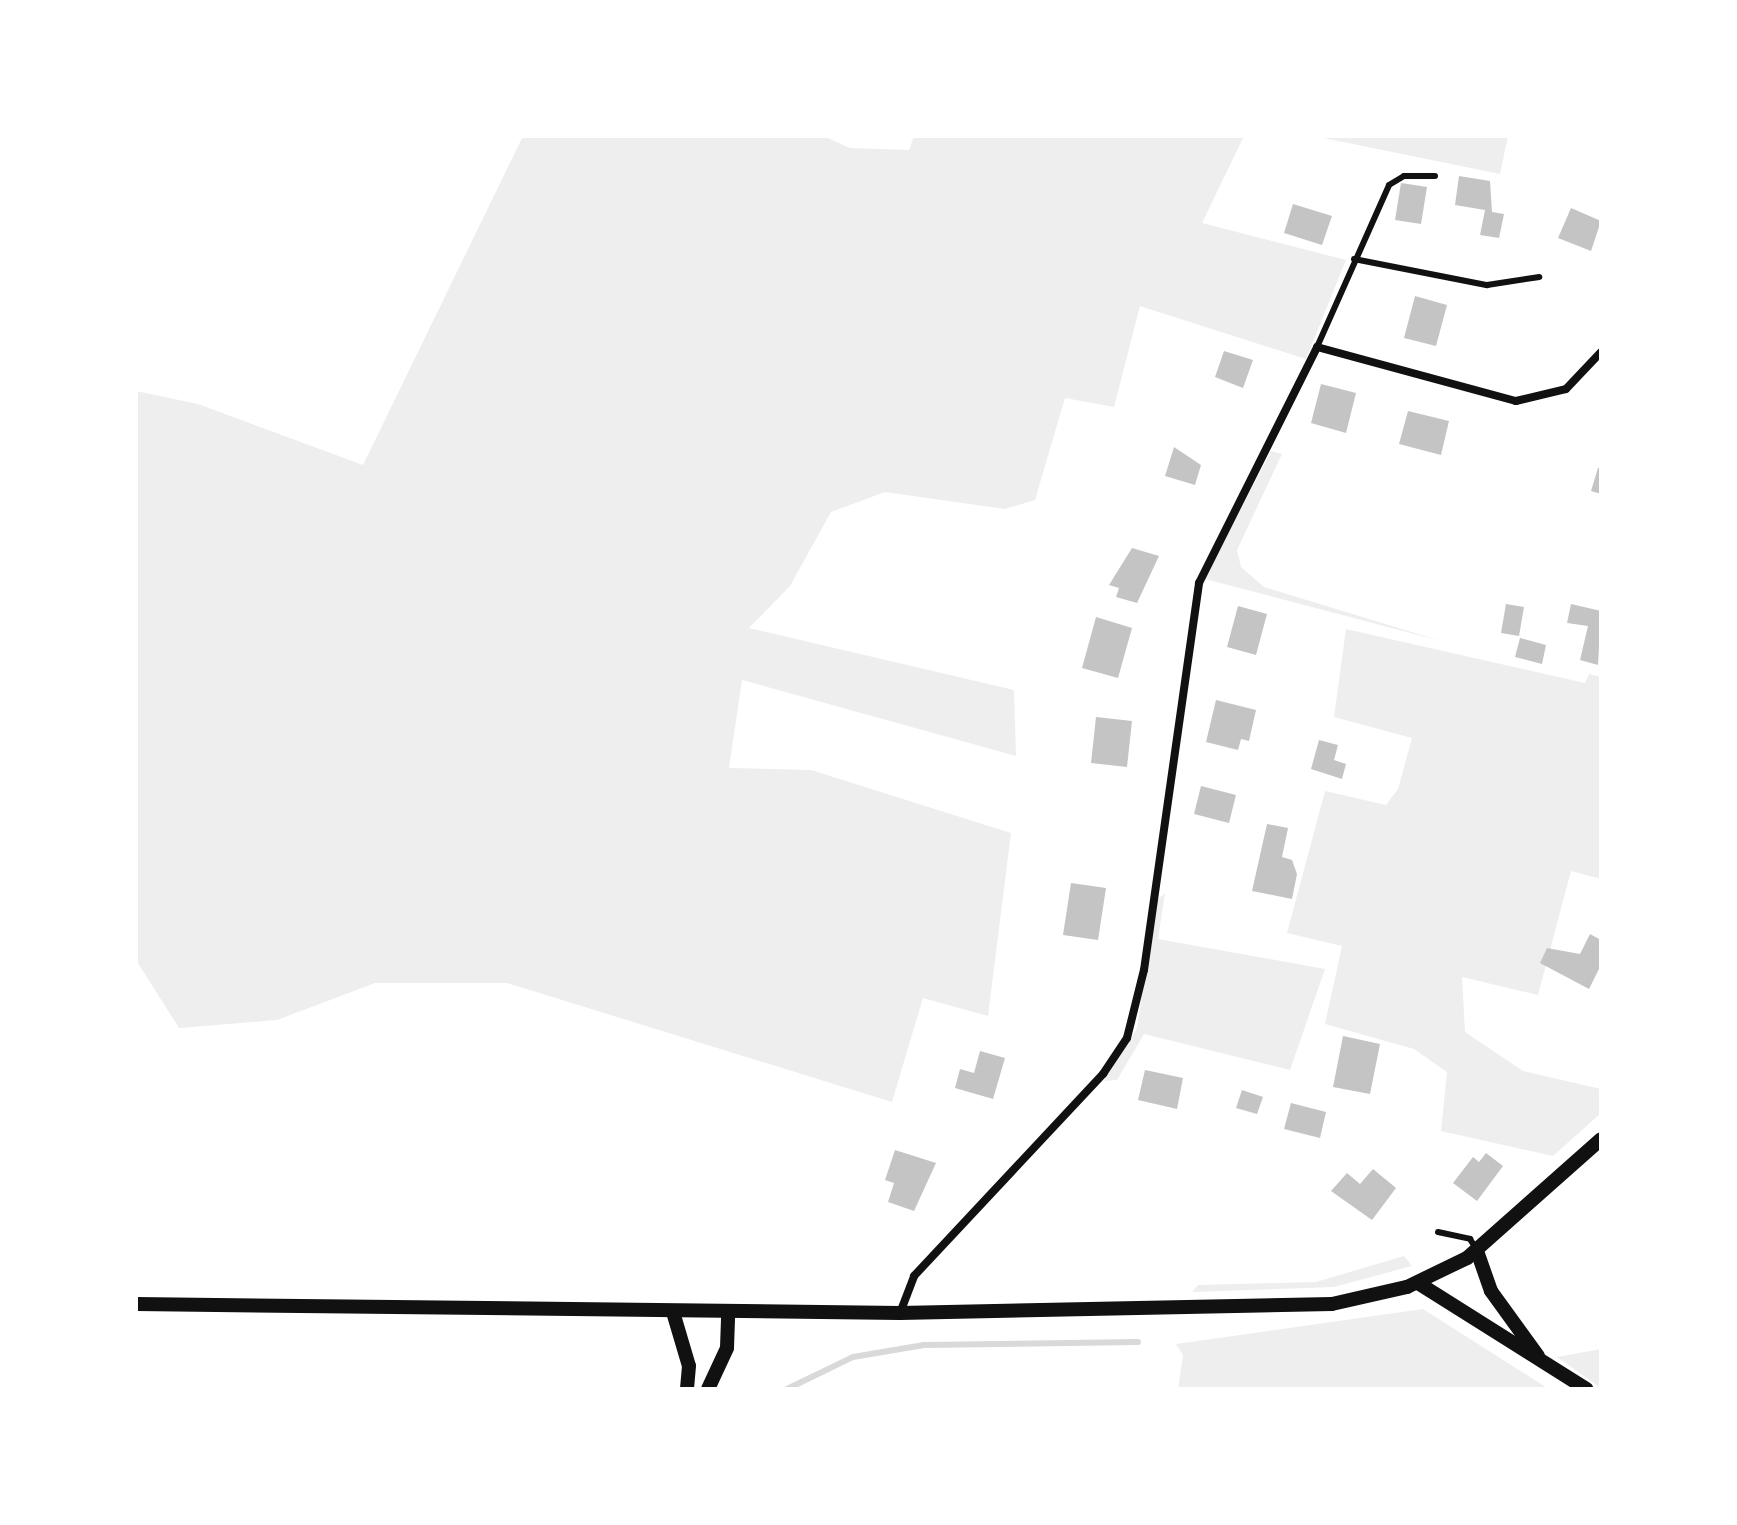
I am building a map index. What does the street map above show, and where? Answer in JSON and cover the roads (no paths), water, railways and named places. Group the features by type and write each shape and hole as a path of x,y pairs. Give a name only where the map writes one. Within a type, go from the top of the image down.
{"street":[{"path":"900,1313 914,1276 1103,1074 1127,1038 1144,970 1199,583 1317,347 1516,401 1566,389 1601,352"},
{"path":"136,1304 900,1313 1293,1307 1418,1283 1477,1251 1601,1139"},
{"path":"1477,1251 1491,1291 1539,1356"},
{"path":"1418,1283 1539,1356 1586,1389"},
{"path":"673,1312 689,1366 687,1389"},
{"path":"708,1389 728,1344 728,1312"}],"lane":[{"path":"1317,347 1389,185 1404,176 1435,176"},
{"path":"1354,259 1487,285 1539,277"},
{"path":"1438,1232 1470,1239 1477,1251"}],"waterway":[{"path":"787,1389 853,1357 924,1345 1138,1342"}]}
